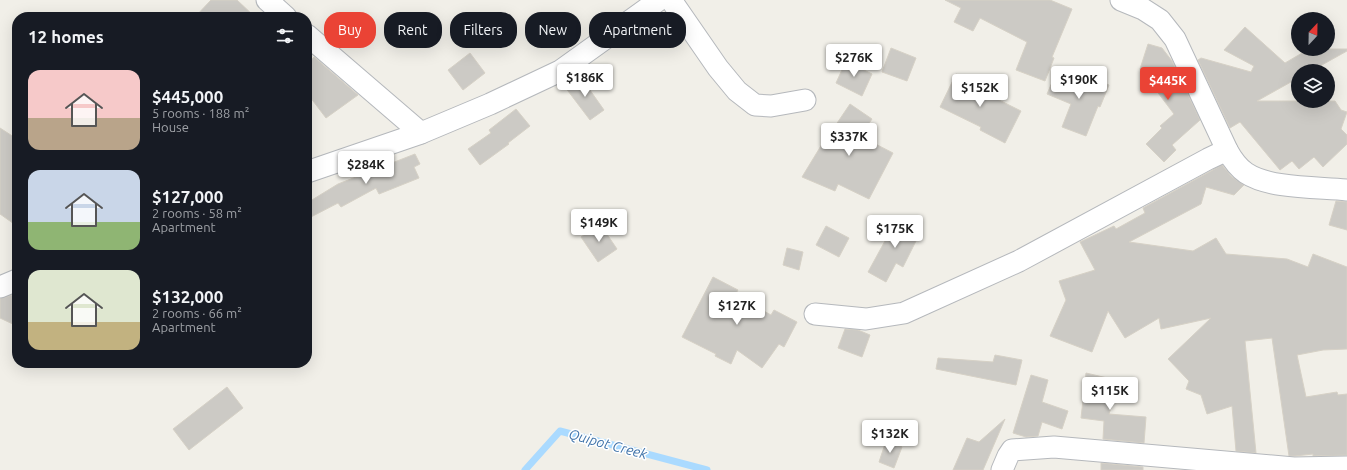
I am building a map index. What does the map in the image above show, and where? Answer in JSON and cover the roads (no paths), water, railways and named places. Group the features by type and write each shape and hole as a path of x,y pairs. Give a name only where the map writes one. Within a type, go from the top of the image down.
{"street":[{"path":"267,0 280,12"},
{"path":"312,170 421,133 490,104 560,71 659,0"},
{"path":"671,0 718,68 737,91 755,105 772,106 805,100"},
{"path":"1121,0 1143,9 1160,20 1175,39 1227,150 1234,162 1247,174 1260,180 1282,185 1347,190"},
{"path":"312,39 421,133"},
{"path":"815,314 866,320 904,313 1019,261 1227,150"},
{"path":"0,287 12,282"},
{"path":"1002,470 1012,450 1054,448 1294,468 1347,467"}],"waterway":[{"name":"Quipot Creek","path":"525,470 560,431 707,470"}]}
